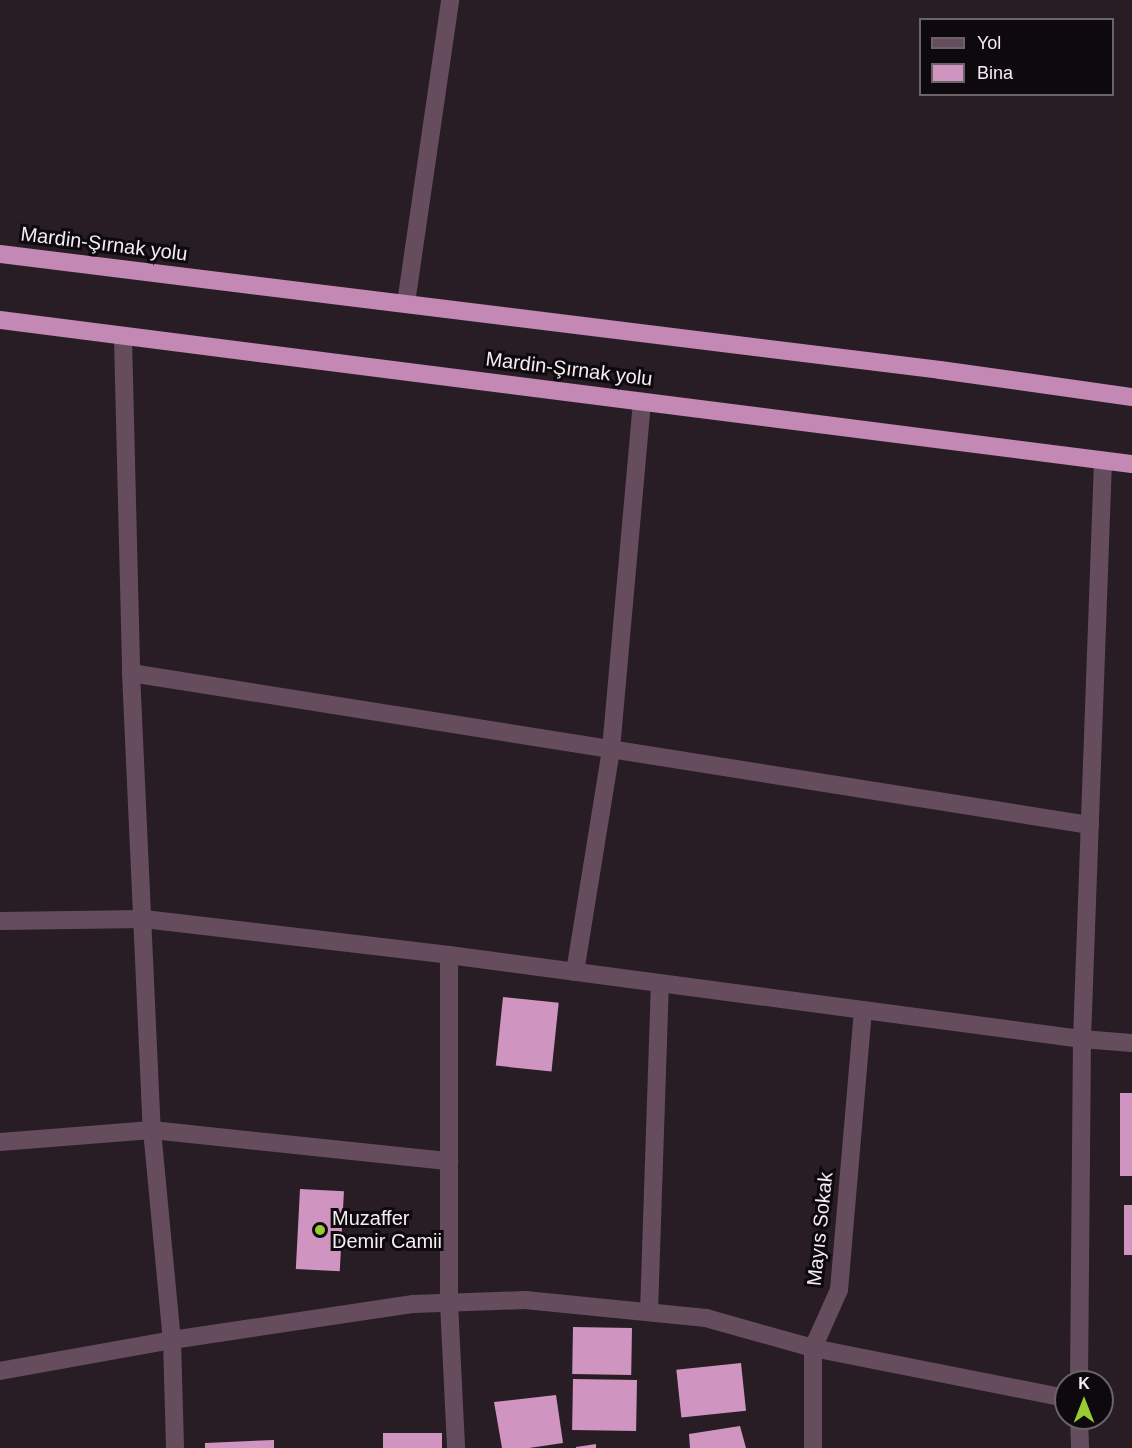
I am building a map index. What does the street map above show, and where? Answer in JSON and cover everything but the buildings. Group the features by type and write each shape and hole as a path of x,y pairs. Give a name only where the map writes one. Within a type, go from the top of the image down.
{"highway":[{"name":"Mardin-Şırnak yolu","path":"0,254 406,303 1132,397"},
{"name":"Mardin-Şırnak yolu","path":"0,320 123,338 1132,464"}],"street":[{"path":"406,303 450,0"},
{"path":"123,338 131,674 152,1130 172,1340 175,1448"},
{"path":"575,972 611,749 642,401"},
{"path":"1079,1370 1082,1039 1103,460"},
{"path":"131,674 1090,825"},
{"path":"0,921 144,919 575,972 1082,1039 1132,1043"},
{"path":"449,956 449,1303 456,1448"},
{"path":"649,1312 660,983"},
{"name":"Mayıs Sokak","path":"813,1448 813,1348 838,1290 863,1010"},
{"path":"0,1142 152,1130 449,1161"},
{"path":"0,1371 172,1340 413,1304 525,1300 706,1318 813,1348 1054,1396"},
{"path":"1079,1430 1080,1448"}],"place":[{"name":"Muzaffer Demir Camii","path":"320,1230"}]}
